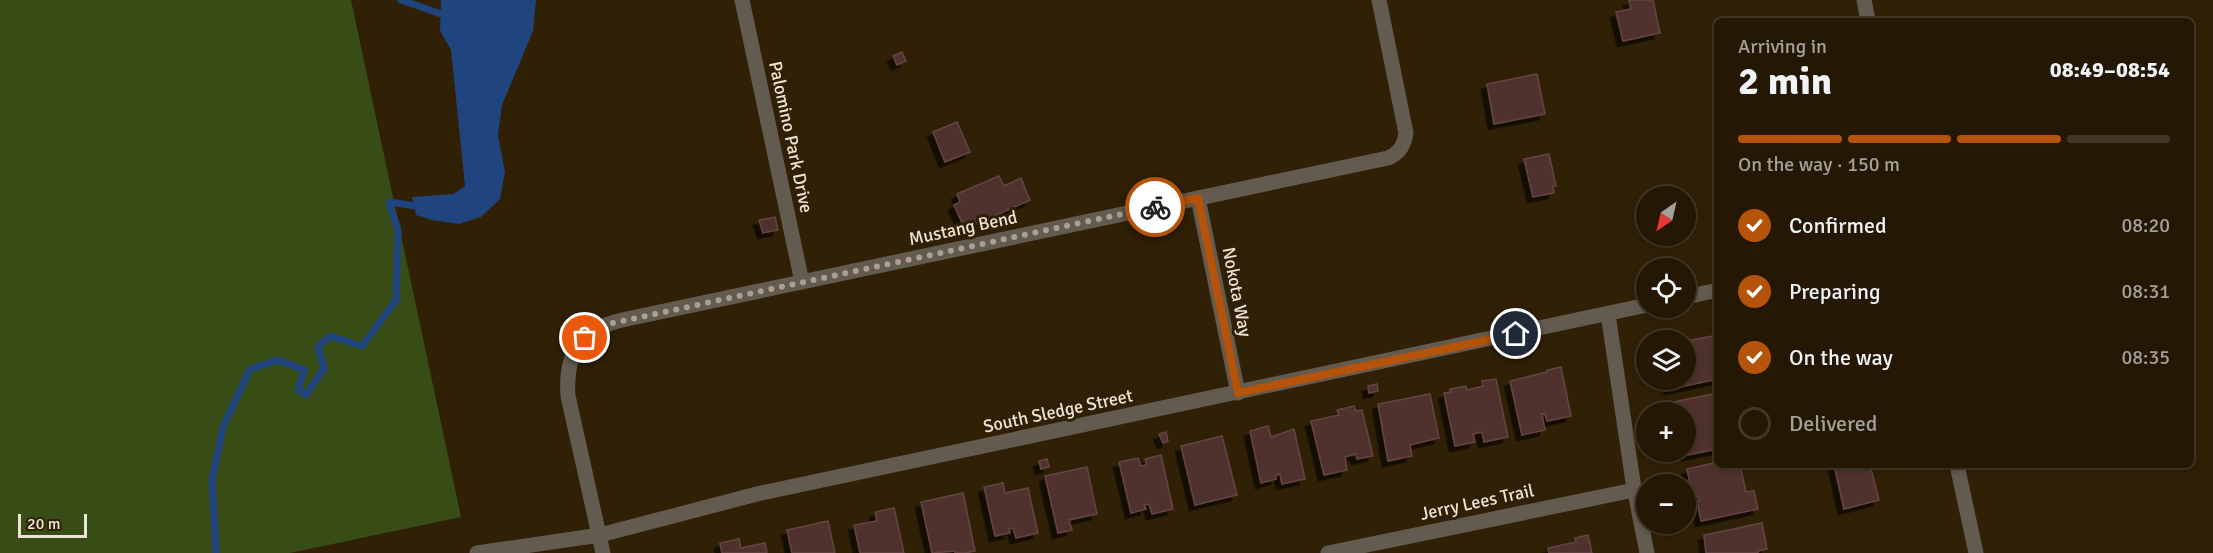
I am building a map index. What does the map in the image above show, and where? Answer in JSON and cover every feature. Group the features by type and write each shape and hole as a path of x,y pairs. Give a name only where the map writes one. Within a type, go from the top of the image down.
{"street":[{"name":"Palomino Park Drive","path":"742,0 802,282"},
{"name":"Mustang Bend","path":"603,553 568,396 567,375 570,362 585,338 595,329 608,324 802,282 1388,158 1396,154 1405,142 1405,121 1379,0"},
{"path":"1864,0 1867,18"},
{"name":"Nokota Way","path":"1198,198 1238,393"},
{"path":"1696,295 1714,292"},
{"name":"South Sledge Street","path":"477,553 500,548 600,536 757,494 1636,308"},
{"path":"1608,314 1634,490 1647,553"},
{"path":"1958,468 1976,553"},
{"name":"Jerry Lees Trail","path":"1328,553 1634,490"}],"green space":[{"path":"0,0 351,0 461,517 290,553 0,553"}],"water":[{"path":"441,0 536,0 533,31 502,105 498,135 505,172 500,199 481,217 459,224 416,215 412,197 453,194 465,186 451,50 440,31"}],"building":[{"path":"1629,0 1653,0 1660,33 1623,41 1616,12 1631,9"},
{"path":"902,52 906,61 897,65 893,56"},
{"path":"1537,74 1545,114 1494,124 1487,84"},
{"path":"957,122 970,152 945,162 933,132"},
{"path":"1549,154 1556,186 1553,186 1554,193 1533,197 1524,159"},
{"path":"999,176 1004,186 1021,178 1030,200 965,229 954,205 960,202 957,194"},
{"path":"775,217 778,230 763,233 759,220"},
{"path":"1714,336 1714,380 1696,384 1696,339"},
{"path":"1561,367 1571,416 1547,421 1545,414 1542,414 1545,430 1522,435 1510,381"},
{"path":"1496,379 1508,437 1484,442 1482,432 1473,434 1475,442 1455,446 1444,393 1451,392 1450,389 1466,386 1467,390 1483,386 1482,381"},
{"path":"1377,384 1378,391 1369,393 1368,386"},
{"path":"1430,394 1439,438 1410,445 1412,456 1388,461 1378,404"},
{"path":"1714,394 1714,450 1696,453 1696,402 1673,402"},
{"path":"1354,406 1356,411 1362,410 1373,456 1357,459 1356,454 1345,457 1347,470 1324,475 1311,421 1339,415 1337,410"},
{"path":"1268,426 1271,437 1294,429 1305,479 1282,484 1280,474 1276,475 1276,479 1261,483 1250,431"},
{"path":"1166,432 1168,441 1163,443 1159,434"},
{"path":"1222,436 1237,495 1195,505 1181,446"},
{"path":"1161,455 1173,509 1152,514 1149,504 1144,505 1146,509 1131,513 1119,462 1138,458 1141,466 1147,465 1145,459"},
{"path":"1047,459 1049,467 1041,469 1039,461"},
{"path":"1714,463 1714,468 1741,468 1746,492 1754,491 1758,509 1701,521 1697,501 1700,500 1699,497 1696,498 1696,474 1688,474 1687,469"},
{"path":"1087,467 1097,514 1069,520 1072,530 1058,533 1045,476"},
{"path":"1835,468 1871,468 1879,500 1844,509"},
{"path":"1003,483 1005,493 1028,488 1038,533 1016,538 1013,528 1009,529 1010,533 995,536 984,487"},
{"path":"963,493 975,551 932,553 921,502"},
{"path":"894,508 904,553 860,553 854,525 877,521 875,512"},
{"path":"828,521 835,553 792,553 787,530"},
{"path":"1762,523 1767,549 1758,551 1758,553 1706,553 1704,535"},
{"path":"1588,535 1592,553 1549,553 1548,548 1576,542 1575,538"},
{"path":"739,539 741,548 765,543 767,553 722,553 720,543"}],"waterway":[{"path":"401,0 447,16"},
{"path":"216,553 212,480 223,427 250,369 278,360 304,370 298,390 306,395 324,368 318,347 330,336 362,346 396,300 398,230 389,202 423,207"}],"way so far":[{"path":"585,338 595,329 608,324 1155,207"}],"route":[{"path":"1155,207 1198,198 1238,393 1516,334"}]}
